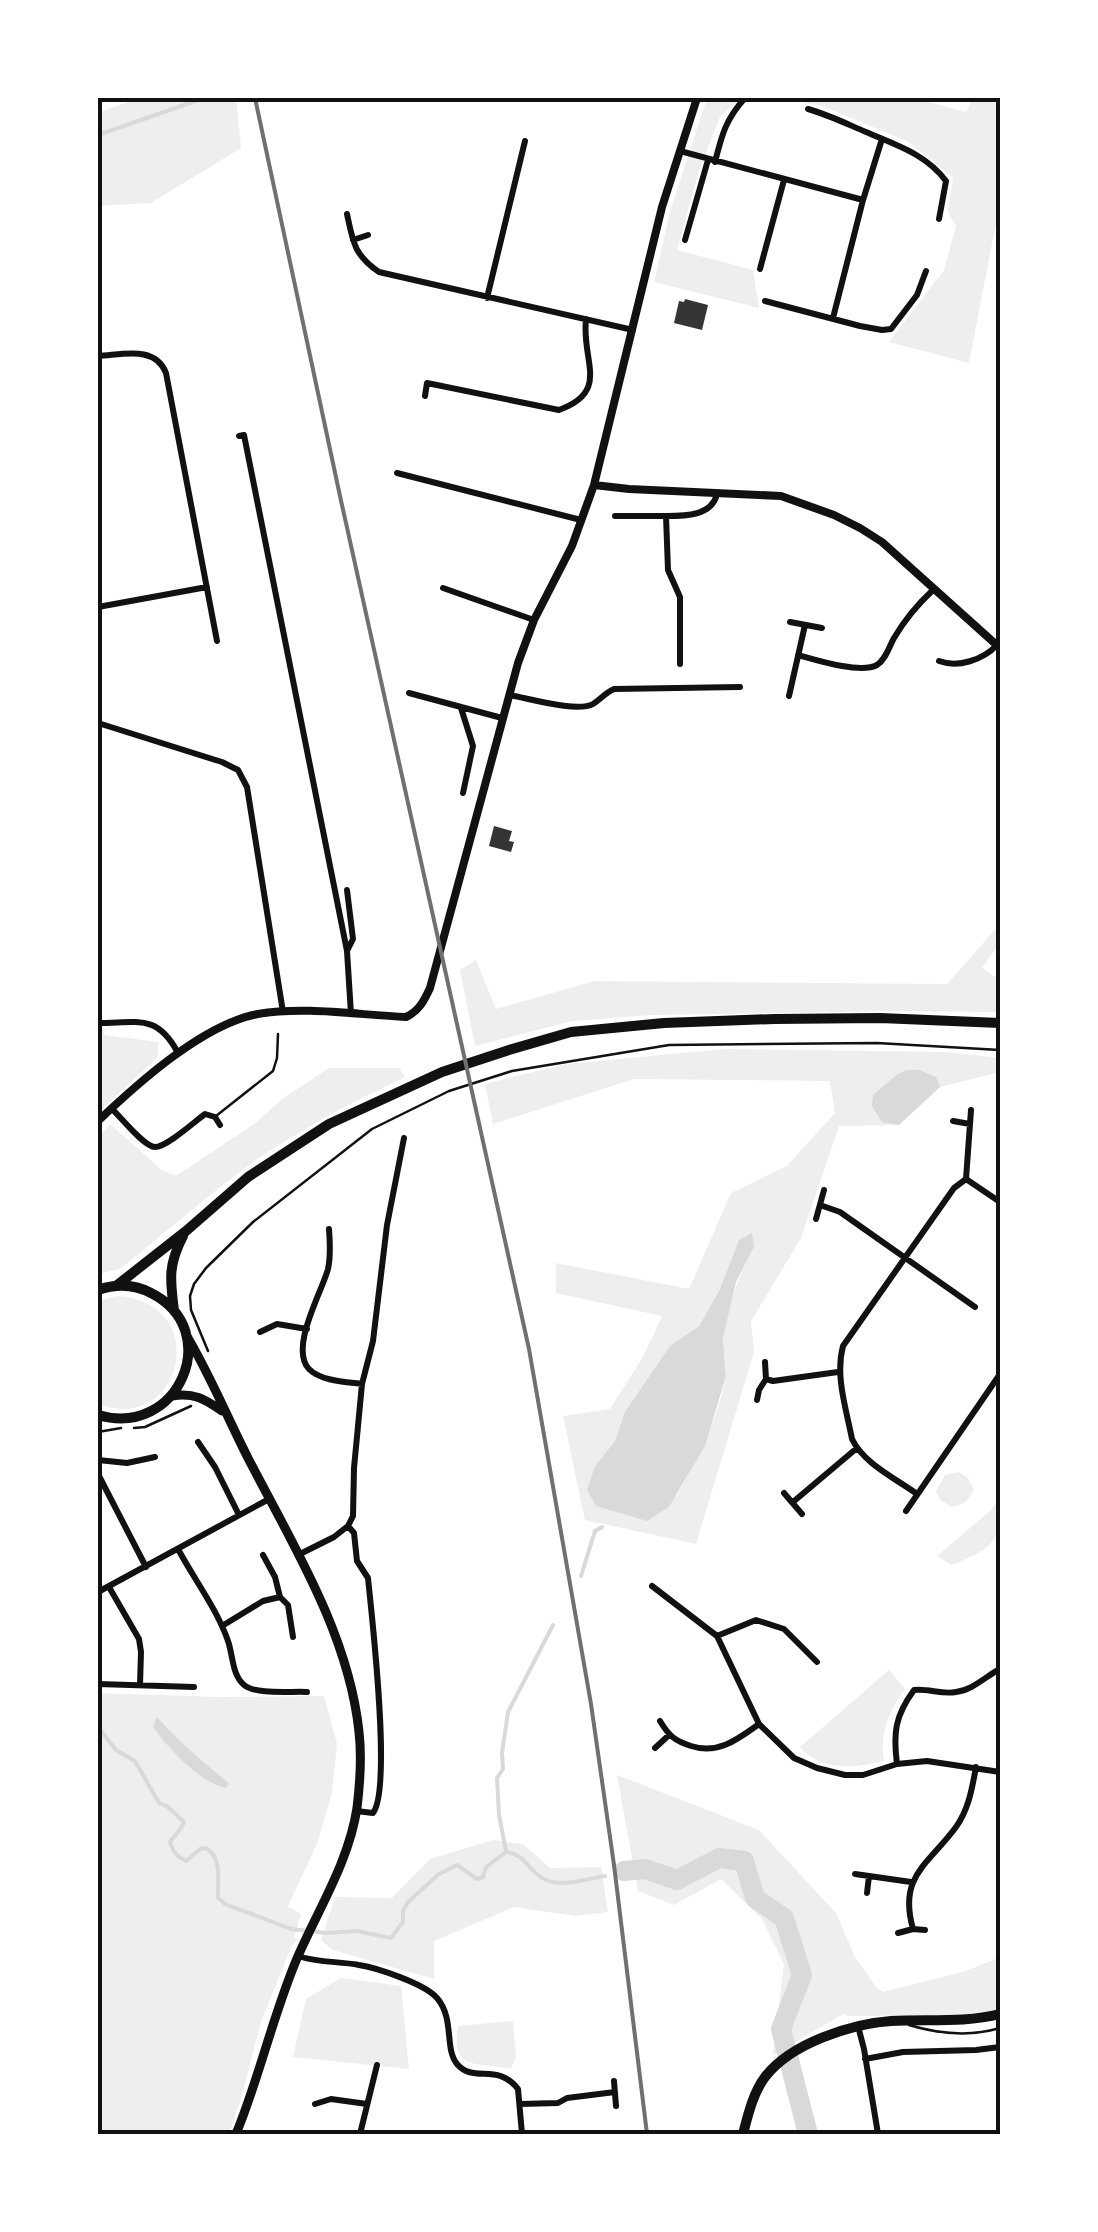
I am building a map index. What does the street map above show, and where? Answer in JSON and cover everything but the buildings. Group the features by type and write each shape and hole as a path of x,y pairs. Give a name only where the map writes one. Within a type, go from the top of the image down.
{"main road":[{"path":"116,1286 248,1177 329,1124 442,1072 510,1050 571,1032 664,1023 774,1018 1000,1022"},
{"path":"186,1230 173,1255 170,1273 174,1310 209,1373 224,1413 326,1615 354,1700 360,1736 356,1811 349,1842 298,1956 236,2134"},
{"path":"98,1290 116,1286 142,1289 174,1310"},
{"path":"98,1416 142,1416 172,1396 187,1366 185,1332"},
{"path":"172,1396 197,1395 224,1413"},
{"path":"742,2134 763,2079 801,2047 858,2026 898,2021 960,2021 1000,2014"}],"street":[{"path":"98,1121 145,1077 178,1053 246,1016 283,1012 406,1017 415,1012 430,988 518,662 534,620 572,546 594,485 662,207 697,98"},
{"path":"685,240 724,126 745,98"},
{"path":"808,109 906,148 934,168 946,181 939,219"},
{"path":"833,318 882,139"},
{"path":"486,298 525,141"},
{"path":"680,151 863,200"},
{"path":"760,269 784,180"},
{"path":"348,214 362,261 379,272 633,330"},
{"path":"353,240 368,235"},
{"path":"765,301 860,326 892,329 917,295 926,271"},
{"path":"425,396 427,383 559,410 576,404 592,380 584,339 586,319"},
{"path":"98,356 147,354 162,363 217,641"},
{"path":"239,436 244,435 347,952 351,1014"},
{"path":"397,474 582,521"},
{"path":"594,485 781,496 860,528 882,542 999,646 988,655 959,664 938,661"},
{"path":"615,516 700,512 710,508 716,494"},
{"path":"666,516 668,570 680,597 680,664"},
{"path":"98,607 207,587"},
{"path":"443,588 534,620"},
{"path":"798,655 852,666 877,665 934,588"},
{"path":"790,622 822,628"},
{"path":"789,696 805,625"},
{"path":"509,695 579,708 593,704 614,688 740,687"},
{"path":"409,693 502,718"},
{"path":"461,707 472,746 463,793"},
{"path":"98,723 238,770 247,787 283,1012"},
{"path":"347,890 353,938 347,952"},
{"path":"98,1023 151,1023 168,1035 178,1053"},
{"path":"112,1108 146,1144 156,1147 205,1114 215,1117 220,1125"},
{"path":"917,1494 864,1457 852,1439 839,1372 842,1346 954,1188 966,1179 972,1110"},
{"path":"953,1121 970,1124"},
{"path":"298,1555 334,1538 353,1516 362,1384 373,1341 387,1225 404,1138"},
{"path":"966,1179 1000,1202"},
{"path":"816,1218 824,1190"},
{"path":"820,1204 840,1212 975,1306"},
{"path":"329,1229 329,1266 311,1308 303,1356 308,1369 319,1376 362,1384"},
{"path":"260,1332 277,1324 307,1329"},
{"path":"757,1400 766,1379 765,1362"},
{"path":"766,1379 774,1382 839,1372"},
{"path":"906,1512 1000,1374"},
{"path":"198,1442 239,1516"},
{"path":"793,1502 857,1448"},
{"path":"146,1567 98,1466 155,1457"},
{"path":"784,1494 802,1514"},
{"path":"98,1592 269,1499"},
{"path":"348,1526 354,1533 357,1560 368,1578 381,1753 380,1805 373,1813 356,1811"},
{"path":"178,1549 222,1626 236,1673 244,1685 256,1691 308,1692"},
{"path":"263,1555 275,1576 280,1597 288,1605 293,1637"},
{"path":"652,1586 717,1636 759,1724 794,1758 846,1775 927,1761 1000,1772"},
{"path":"109,1588 138,1640 140,1685"},
{"path":"222,1626 263,1601 280,1597"},
{"path":"717,1636 756,1620 784,1629 818,1662"},
{"path":"897,1764 894,1735 900,1713 914,1690 956,1692 974,1686 1000,1668"},
{"path":"98,1684 194,1686"},
{"path":"660,1722 675,1741 698,1749 723,1747 759,1724"},
{"path":"656,1748 669,1735"},
{"path":"913,1929 908,1910 912,1882 958,1824 970,1799 976,1767"},
{"path":"855,1874 912,1882"},
{"path":"867,1894 869,1876"},
{"path":"898,1934 924,1930"},
{"path":"298,1956 316,1962 361,1965 425,1988 437,1998 449,2020 456,2063 470,2073 503,2076 518,2089 522,2134"},
{"path":"858,2026 878,2134"},
{"path":"865,2059 903,2052 1000,2046"},
{"path":"360,2134 377,2065"},
{"path":"614,2081 616,2106"},
{"path":"520,2104 558,2103 566,2098 615,2092"},
{"path":"316,2104 331,2099 367,2104"}],"lane":[{"path":"215,1117 273,1071 278,1034"},
{"path":"898,2021 934,2033 1000,2028"}],"path":[{"path":"210,1356 190,1310 194,1284 206,1268 253,1222 372,1129 449,1090 512,1071 669,1045 877,1043 1000,1050"},
{"path":"98,1432 145,1428 194,1404 197,1395"}],"shaded area":[{"path":"139,98 236,98 241,148 151,203 98,206 98,113"},
{"path":"707,98 741,98 720,117 700,167 677,250 753,270 759,308 654,282 670,212"},
{"path":"786,98 913,98 966,112 972,101 965,98 994,98 1000,102 1000,202 969,363 889,342 944,270 956,226 948,212 953,178 907,141 824,107"},
{"path":"1000,924 1000,943 982,968 1000,980 1000,1012 652,1015 572,1021 475,1046 460,970 476,960 496,1009 595,981 947,984"},
{"path":"98,1026 102,1026 104,1035 159,1042 157,1058 98,1113"},
{"path":"726,1049 945,1052 1000,1058 1000,1072 940,1087 907,1070 873,1106 899,1125 839,1126 801,1238 751,1321 754,1352 696,1544 585,1520 563,1416 610,1409 643,1357 662,1316 556,1293 556,1263 689,1289 731,1193 787,1166 835,1113 830,1081 634,1079 493,1124 485,1084 566,1064","holes":["754,1247 735,1289 726,1323 726,1375 717,1411 677,1496 595,1466 615,1441 670,1346 699,1326 720,1289"]},
{"path":"329,1068 399,1068 405,1077 334,1112 264,1154 120,1269 98,1274 98,1139 110,1124 162,1170 176,1176"},
{"path":"907,1070 936,1077 940,1087 899,1125 882,1122 872,1106 873,1095"},
{"path":"752,1233 754,1247 736,1282 723,1338 726,1376 705,1446 669,1507 647,1521 596,1506 587,1490 595,1466 615,1441 625,1412 670,1346 699,1326 720,1289 739,1240"},
{"path":"117,1296 147,1304 167,1320 176,1341 175,1364 167,1385 150,1401 127,1409 98,1404 98,1301"},
{"path":"958,1472 974,1490 966,1502 952,1507 940,1500 936,1491 945,1475"},
{"path":"1000,1498 996,1535 985,1548 952,1565 937,1556 989,1512"},
{"path":"889,1670 905,1689 887,1723 884,1761 839,1766 818,1761 800,1747"},
{"path":"98,1693 324,1696 337,1744 332,1793 317,1844 287,1908 301,1914 294,1938 298,1939 292,1945 261,2022 229,2134 98,2134"},
{"path":"157,1717 229,1783 226,1788 205,1779 176,1754 153,1727"},
{"path":"617,1775 759,1830 836,1913 855,1957 883,1992 966,1971 1000,1957 1000,2009 961,2015 845,2013 773,2055 784,1964 762,1919 721,1879 674,1905 638,1891"},
{"path":"493,1840 523,1844 550,1868 601,1867 608,1912 575,1916 514,1907 434,1941 434,1979 333,1950 321,1940 335,1897 392,1898 430,1859"},
{"path":"341,1978 401,1986 409,2069 293,2057 306,1999"},
{"path":"513,2021 516,2057 511,2069 469,2062 458,2051 458,2026"}],"waterway":[{"path":"98,135 204,98"},
{"path":"581,1576 595,1531 602,1527"},
{"path":"506,1851 497,1778 503,1769 508,1712 553,1625"},
{"path":"98,1727 116,1750 135,1761 159,1803 184,1822 170,1842 176,1854 186,1861 206,1848 215,1858 218,1898 291,1929 357,1931 391,1938 403,1922 408,1902 439,1874 457,1865 477,1879 506,1852 518,1856 540,1877 552,1882 605,1876"},
{"path":"624,1871 645,1869 677,1880 719,1858 744,1861 755,1898 784,1918 802,1975 781,2029 808,2134"}],"railway":[{"path":"255,98 529,1349 591,1704 647,2134"}]}
